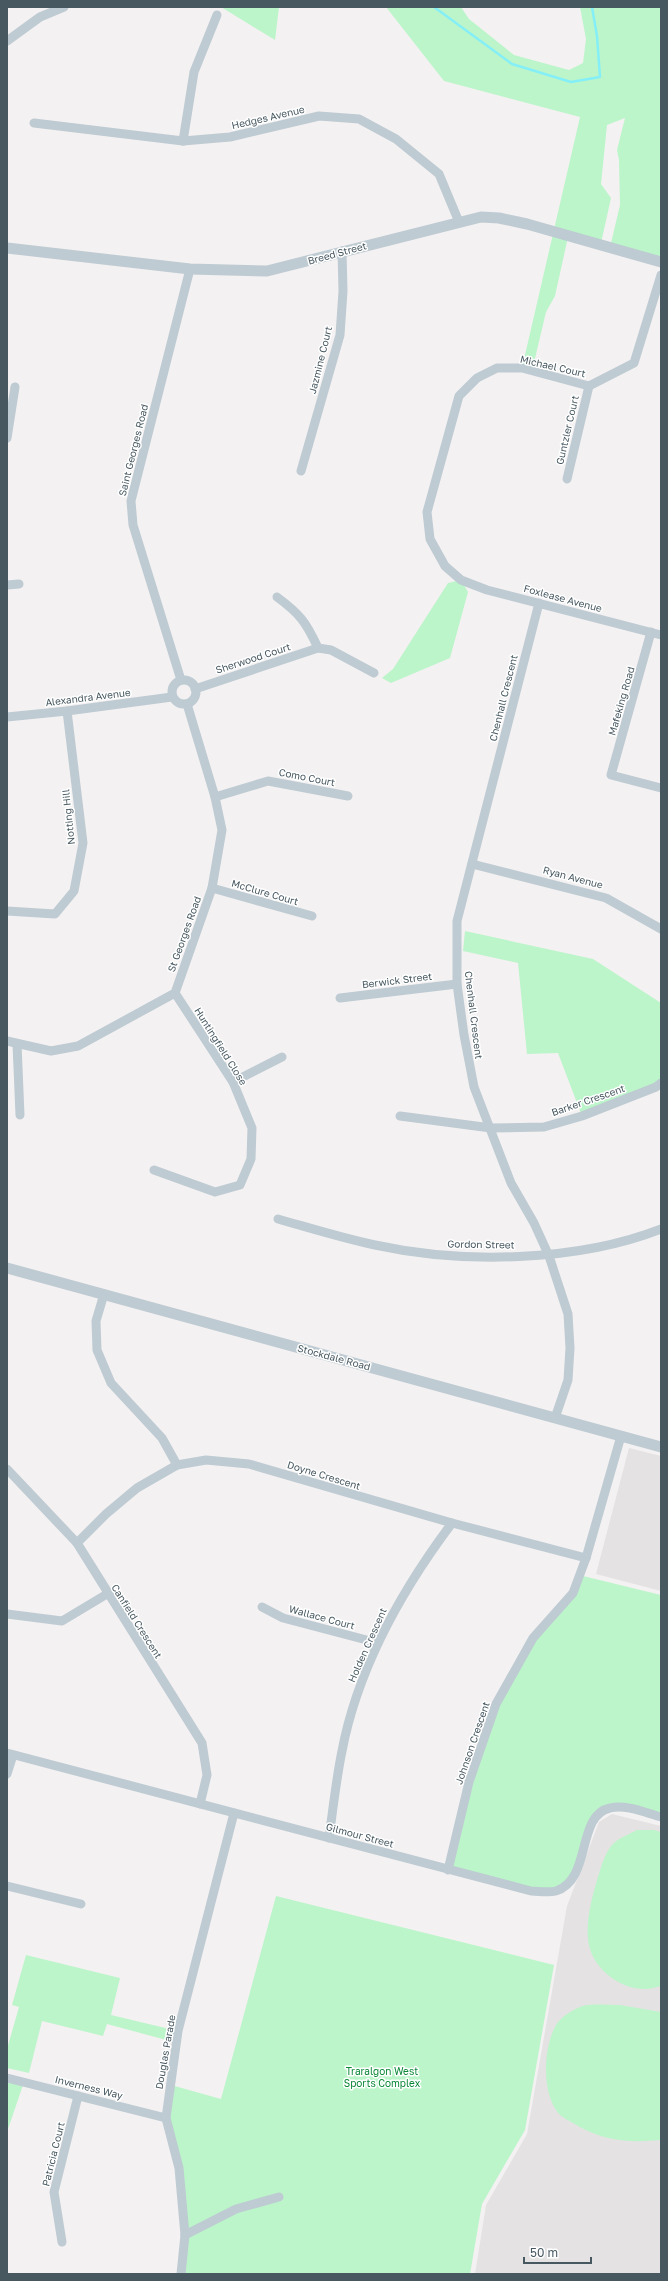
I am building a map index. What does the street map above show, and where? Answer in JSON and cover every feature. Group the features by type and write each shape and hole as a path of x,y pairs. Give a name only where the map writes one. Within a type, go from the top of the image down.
{"street":[{"path":"7,41 40,17 64,7"},
{"path":"183,141 194,72 217,15"},
{"name":"Hedges Avenue","path":"34,123 183,141 230,137 319,116 359,119 396,139 439,174 459,222"},
{"name":"Breed Street","path":"7,248 190,269 267,271 481,217 499,218 527,224 661,262"},
{"name":"Jazmine Court","path":"301,471 340,335 343,291 342,251"},
{"name":"Saint Georges Road","path":"181,680 133,525 131,501 190,269"},
{"name":"Michael Court","path":"461,580 445,566 430,540 427,512 459,396 476,378 497,368 522,368 589,386 634,363 661,275"},
{"name":"Guntzler Court","path":"567,479 589,386"},
{"path":"7,438 15,387"},
{"name":"Foxlease Avenue","path":"461,580 487,590 661,635"},
{"path":"7,585 19,584"},
{"path":"276,597 297,611 309,629 318,648 331,650 374,673"},
{"name":"Chenhall Crescent","path":"538,603 457,921 457,984 464,1035 474,1087 491,1128 510,1183 534,1223 549,1256 568,1314 570,1348 568,1380 555,1418"},
{"name":"Mafeking Road","path":"651,632 611,775 661,788"},
{"name":"Sherwood Court","path":"195,689 318,648"},
{"path":"181,680 190,682 195,689 193,700 187,704 178,703 172,697 172,689 181,680"},
{"name":"Alexandra Avenue","path":"7,717 67,711 172,697"},
{"name":"St Georges Road","path":"175,993 212,888 222,830 216,797 187,704"},
{"name":"Notting Hill","path":"7,912 55,914 74,891 83,843 67,711"},
{"name":"Como Court","path":"216,797 268,781 348,796"},
{"name":"Ryan Avenue","path":"472,864 606,898 661,930"},
{"name":"McClure Court","path":"212,888 312,916"},
{"name":"Berwick Street","path":"340,998 457,984"},
{"path":"7,1041 51,1051 78,1046 175,993"},
{"name":"Huntingfield Close","path":"154,1170 216,1192 240,1185 252,1159 252,1128 233,1082 175,993"},
{"path":"17,1044 20,1115"},
{"path":"233,1082 282,1056"},
{"name":"Barker Crescent","path":"400,1116 491,1128 544,1127 582,1116 659,1087"},
{"name":"Gordon Street","path":"278,1219 375,1245 457,1257 549,1256 640,1238 661,1229"},
{"name":"Stockdale Road","path":"7,1268 661,1447"},
{"path":"104,1294 96,1321 97,1350 111,1383 162,1438 177,1465"},
{"name":"Johnson Crescent","path":"448,1870 469,1782 496,1704 533,1638 573,1593 586,1558 621,1436"},
{"name":"Doyne Crescent","path":"77,1544 106,1514 137,1488 177,1465 206,1460 249,1464 452,1524 586,1558"},
{"name":"Canfield Crescent","path":"7,1470 77,1544 202,1743 207,1775 200,1804"},
{"name":"Holden Crescent","path":"329,1838 342,1750 362,1680 396,1606 425,1560 452,1524"},
{"path":"7,1614 62,1621 107,1594"},
{"name":"Wallace Court","path":"262,1607 283,1618 378,1643"},
{"path":"7,1774 10,1754"},
{"name":"Gilmour Street","path":"10,1754 531,1891 556,1891 573,1880 594,1818 609,1808 630,1808 661,1817"},
{"name":"Douglas Parade","path":"181,2274 185,2235 179,2168 166,2118 178,2031 234,1813"},
{"path":"7,1886 81,1904"},
{"name":"Inverness Way","path":"7,2078 166,2118"},
{"name":"Patricia Court","path":"62,2242 54,2192 78,2096"},
{"path":"185,2235 236,2209 279,2197"}],"shaded area":[{"path":"629,1448 661,1456 661,1591 596,1574"},
{"path":"612,1814 661,1826 661,2274 475,2274 486,2205 527,2134 567,1906 599,1822"}],"green space":[{"path":"221,7 279,7 275,40"},
{"path":"386,7 461,7 469,19 514,55 569,70 583,63 586,39 580,7 661,7 661,257 611,243 620,205 619,160 617,150 625,118 607,125 601,184 611,198 601,243 568,237 555,296 546,312 532,371 522,368 580,117 444,81"},
{"path":"461,580 468,592 450,658 391,683 382,678 393,669 448,583"},
{"path":"465,931 593,959 661,1003 661,1083 582,1116 558,1053 527,1054 518,963 463,951"},
{"path":"579,1575 661,1595 661,1817 609,1808 594,1818 573,1880 556,1891 531,1891 448,1870 496,1704 533,1638 573,1593"},
{"path":"637,1830 654,1830 661,1832 661,1986 648,1989 637,1989 620,1983 612,1978 598,1965 593,1957 588,1941 589,1914 600,1870 606,1854 615,1842"},
{"name":"Traralgon West Sports Complex","path":"276,1896 554,1965 525,2130 482,2204 470,2274 181,2274 185,2235 179,2168 166,2118 171,2085 221,2099"},
{"path":"26,1955 120,1978 111,2015 178,2031 170,2041 107,2024 103,2036 42,2021 29,2073 7,2068 7,2049 19,2007 12,2005"},
{"path":"620,2005 661,2012 661,2140 626,2141 594,2134 560,2115 550,2096 546,2071 548,2046 558,2022 570,2012 584,2006"},
{"path":"7,2078 24,2082 7,2132"}],"waterway":[{"path":"434,7 512,64 571,82 600,77 597,36 592,7"}]}
